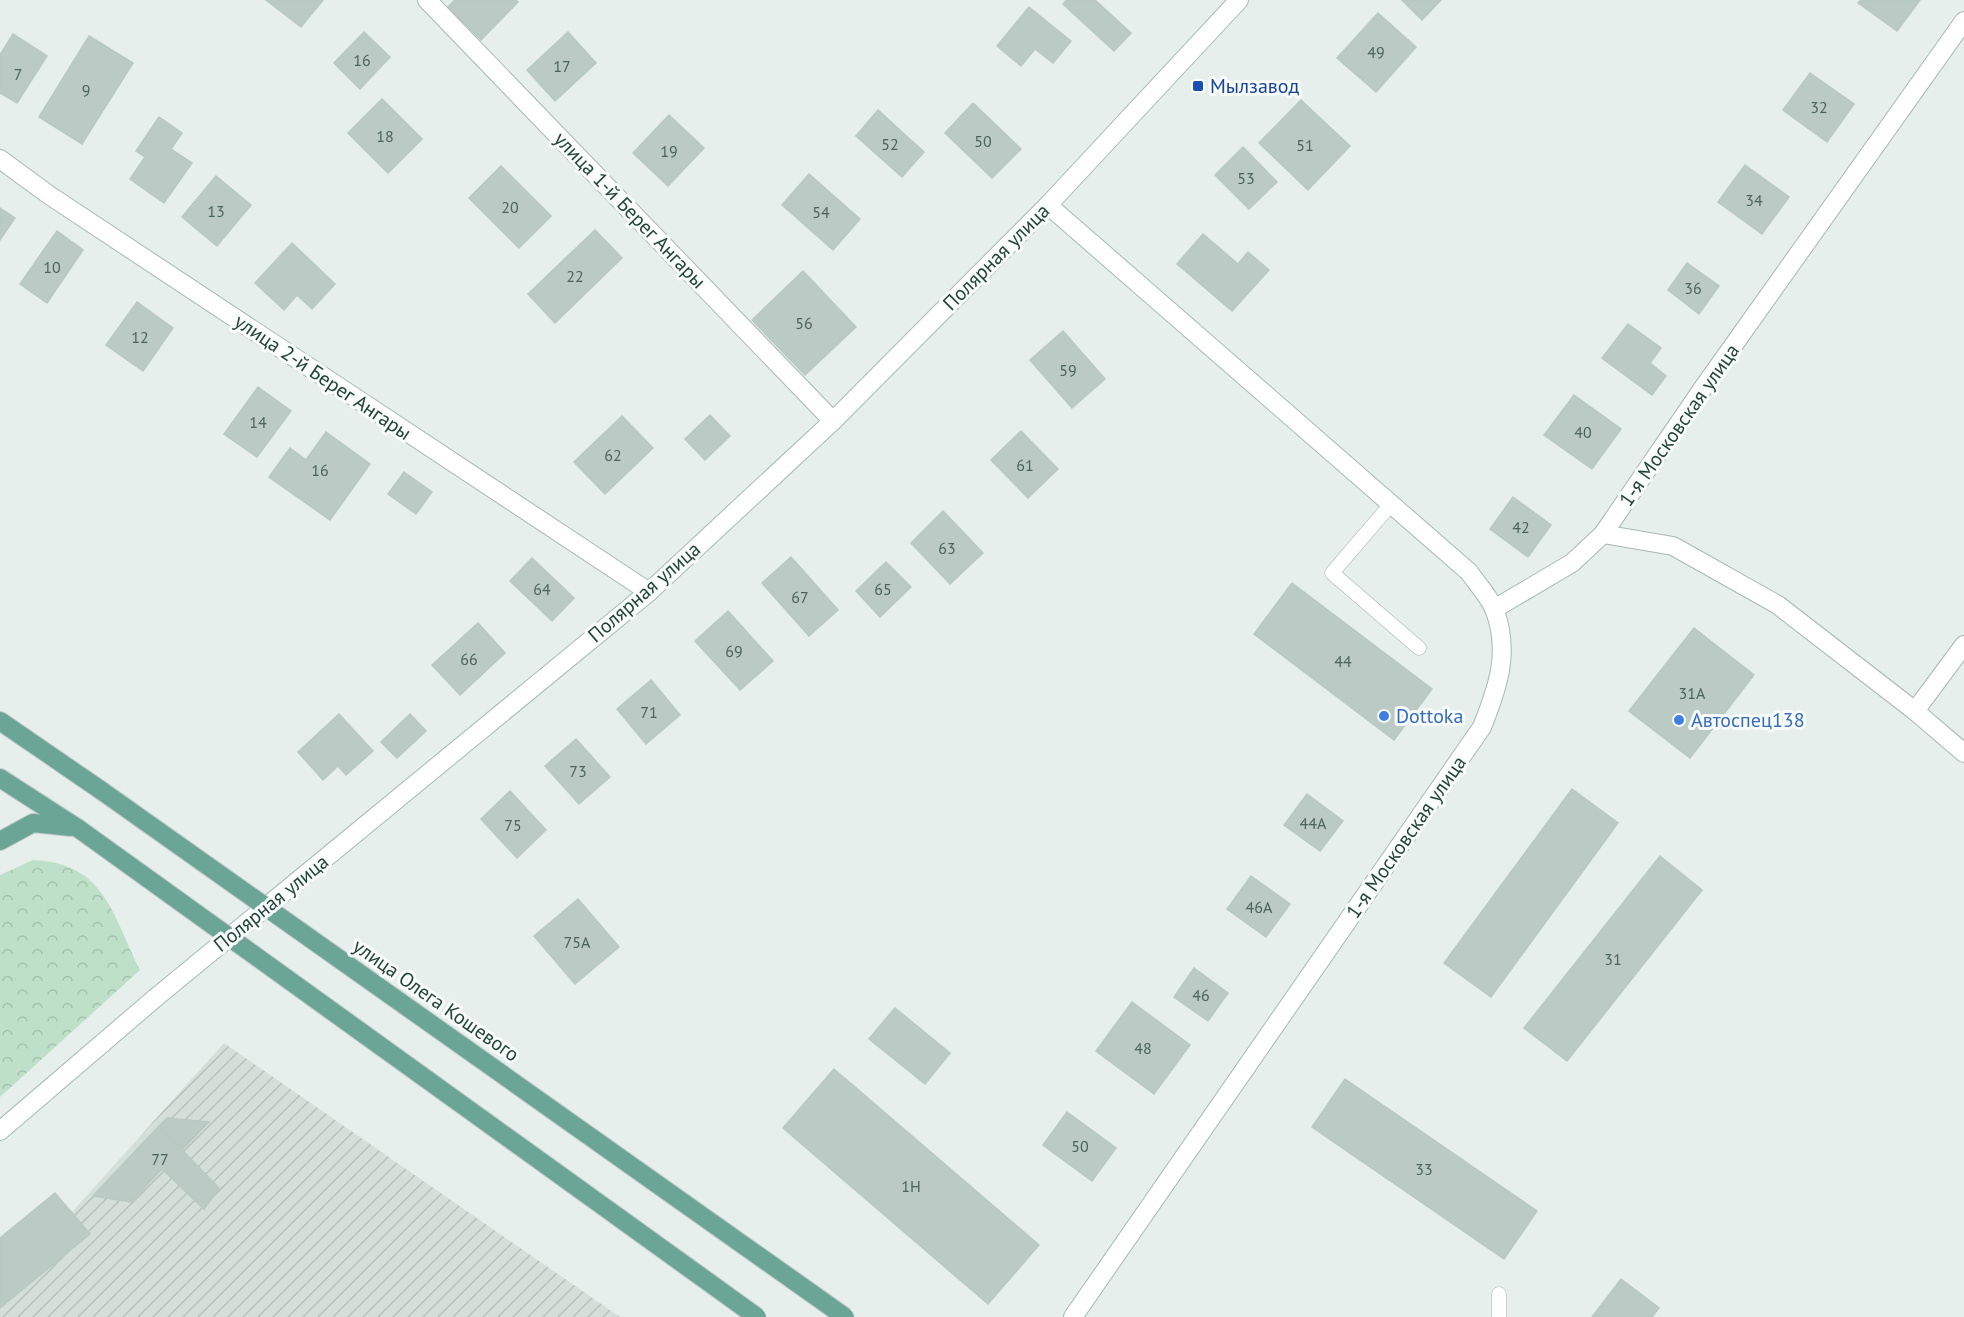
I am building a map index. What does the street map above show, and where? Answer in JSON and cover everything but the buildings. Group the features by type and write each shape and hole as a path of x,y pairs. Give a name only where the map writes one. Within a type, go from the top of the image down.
{"main road":[{"name":"улица 1-й Берег Ангары","path":"427,0 833,421"},
{"name":"Полярная улица","path":"0,1131 154,999 649,592 833,421 1048,205 1239,0"},
{"name":"1-я Московская улица","path":"1073,1317 1482,727 1499,684 1503,645 1494,609 1572,563 1603,534 1964,21"},
{"name":"улица 2-й Берег Ангары","path":"0,159 49,195 649,592"},
{"path":"1048,205 1469,572 1494,609"},
{"path":"1603,534 1673,546 1778,605 1915,711 1964,753"},
{"path":"1915,711 1964,645"},
{"name":"улица Олега Кошевого","path":"0,721 844,1317"},
{"path":"0,778 79,829 757,1317"},
{"path":"0,841 33,823 52,823 79,829"}],"lane":[{"path":"1392,503 1332,573 1419,648"},
{"path":"1499,1294 1499,1317"}],"shaded area":[{"path":"224,1043 620,1317 0,1317 0,1292"}],"green space":[{"path":"33,860 57,863 76,871 91,881 113,911 140,970 0,1097 0,875"}],"place":[{"name":"Мылзавод","path":"1198,86"},
{"name":"Dottoka","path":"1384,716"},
{"name":"Автоспец138","path":"1679,720"}]}
